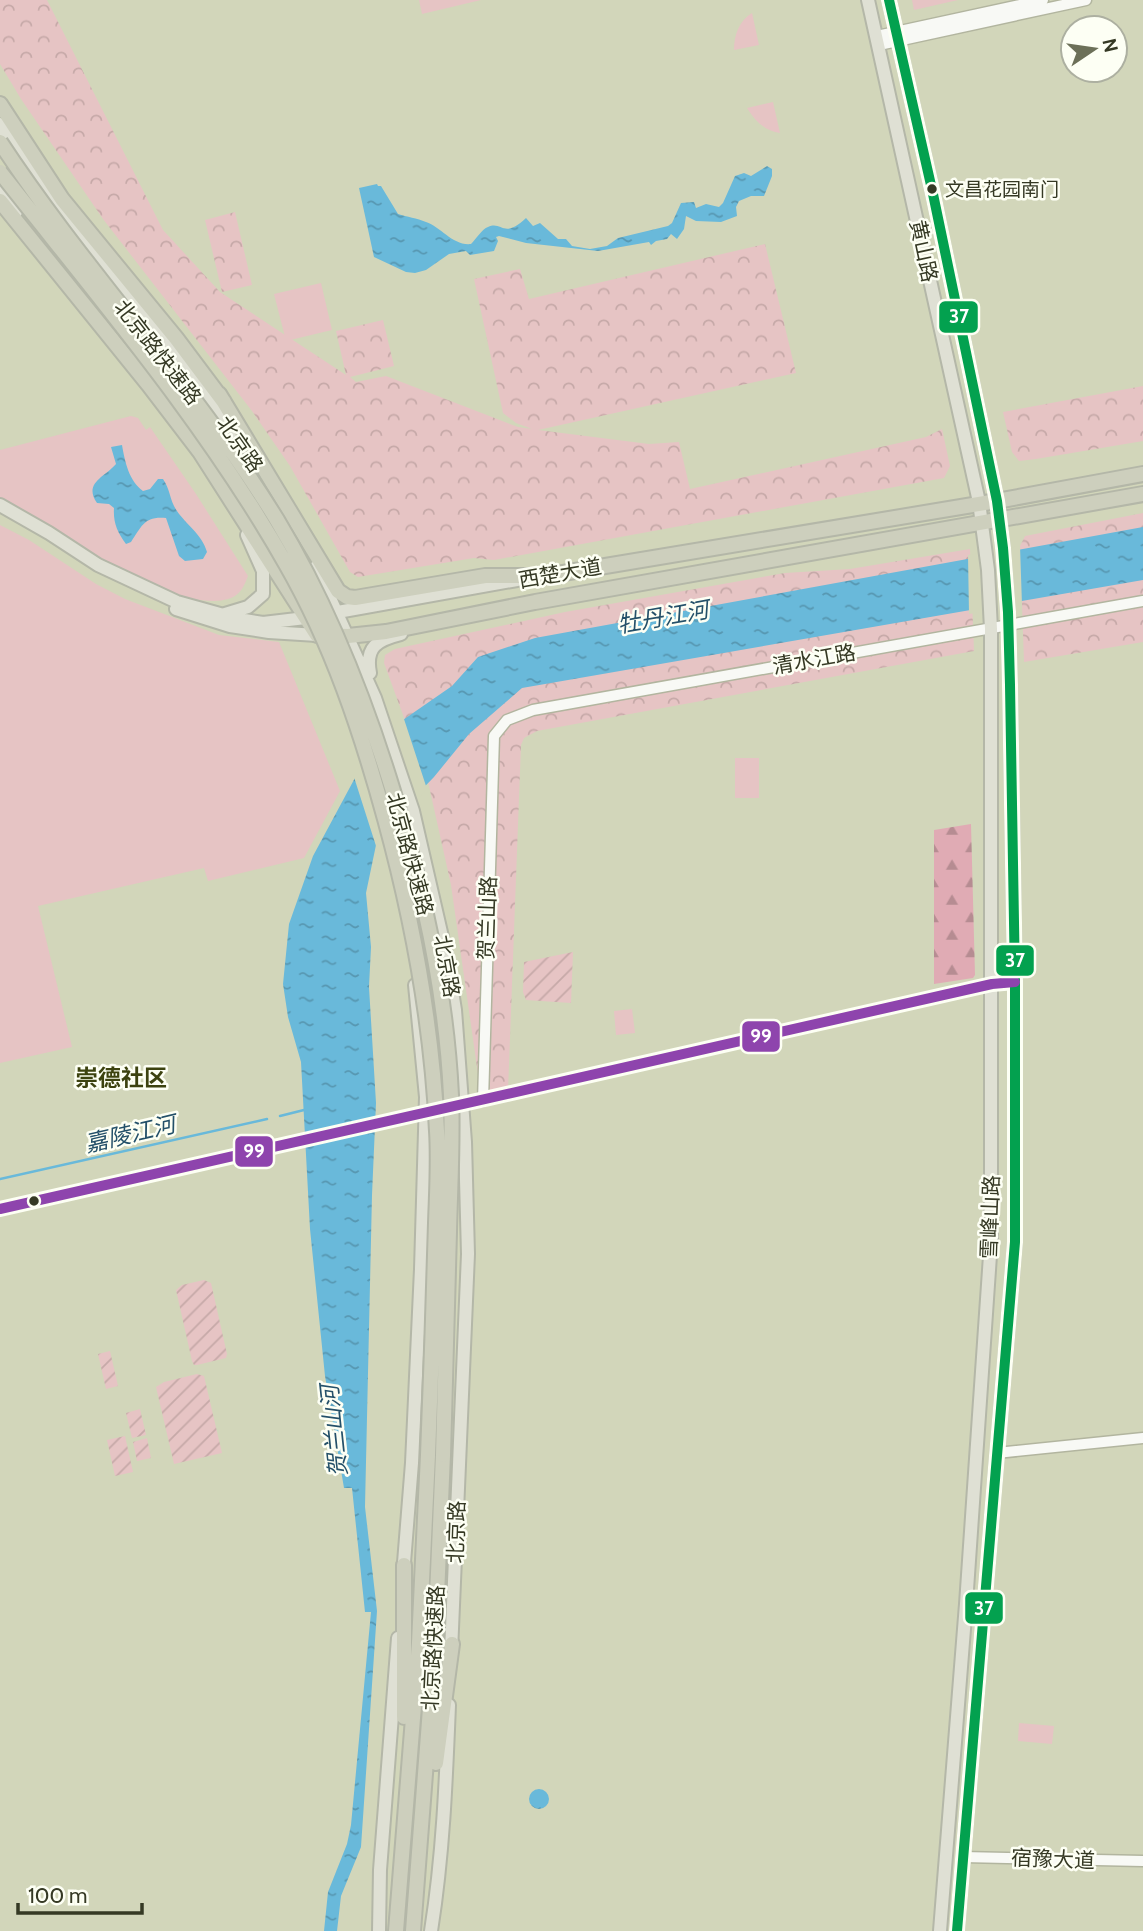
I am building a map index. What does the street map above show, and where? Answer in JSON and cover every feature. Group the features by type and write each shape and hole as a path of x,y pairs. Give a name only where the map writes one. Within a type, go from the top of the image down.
{"highway":[{"path":"0,104 62,199 219,394 338,591 347,597 485,576 545,576"},
{"name":"北京路快速路","path":"0,142 63,232 214,425 299,558 341,643 371,719 412,852 426,911 441,991 449,1063 450,1177 435,1455 396,1930"},
{"name":"北京路快速路","path":"0,172 149,362 232,475 288,568 331,654 348,698 377,788 406,895 434,1069 438,1149 434,1657 415,1931"},
{"path":"0,201 200,452 317,635"},
{"path":"247,440 300,536"},
{"name":"西楚大道","path":"545,576 1143,474"},
{"path":"982,521 1143,494"},
{"name":"西楚大道","path":"317,635 348,636 388,631 982,521"},
{"path":"396,1930 394,1861 404,1705 404,1565"},
{"path":"415,1931 428,1874 437,1745 452,1644"}],"main road":[{"name":"黄山路","path":"869,0 979,502"},
{"name":"黄山路","path":"889,0 1000,520"},
{"name":"北京路","path":"0,124 45,193 243,446 300,536 338,612 375,698 413,811 446,954 457,1032 468,1254 445,1817 431,1931"},
{"name":"北京路","path":"0,188 32,235 164,391 278,557 307,618"},
{"path":"225,491 263,571 265,583 263,594 256,601 240,610 225,614"},
{"name":"雪峰山路","path":"940,1931 967,1604 991,1241 991,629 986,552 979,502"},
{"name":"西楚大道","path":"0,505 124,579 177,602 263,623 307,618 545,576"},
{"name":"西楚大道","path":"0,515 53,542 104,577 175,609 230,626 317,635"},
{"name":"雪峰山路","path":"957,1931 1015,1242 1015,982 1009,627 1000,520"},
{"path":"375,698 368,660 370,650 379,642 396,635 551,599"},
{"name":"北京路","path":"317,635 340,687 387,838 410,951 424,1060 426,1113 422,1269 404,1565 380,1870 379,1931"}],"street":[{"path":"897,37 1043,0"},
{"path":"878,41 1086,0"},
{"name":"清水江路","path":"494,736 507,720 533,710 1143,601"},
{"name":"贺兰山路","path":"483,1101 494,736"},
{"path":"0,1209 992,984 1015,982"},
{"path":"997,1453 1143,1438"},
{"name":"宿豫大道","path":"963,1857 1143,1861"}],"green space":[{"path":"0,0 47,0 163,230 220,292 346,375 336,331 383,320 394,366 350,377 356,382 386,376 518,427 532,429 516,423 503,413 474,279 520,269 529,299 765,244 796,373 538,430 649,444 679,442 690,489 926,437 942,429 950,466 944,478 494,560 474,558 358,577 350,572 290,466 252,411 103,219 21,99 0,64"},
{"path":"419,0 481,0 422,14"},
{"path":"912,0 958,0 914,10"},
{"path":"752,13 759,45 734,50 738,29"},
{"path":"773,102 780,133 761,125 747,108"},
{"path":"235,212 252,285 222,292 205,220"},
{"path":"321,283 332,330 286,341 274,294"},
{"path":"1143,386 1143,441 1019,461 1012,452 1003,412"},
{"path":"131,416 138,418 146,430 150,427 248,576 236,596 205,601 146,582 79,549 0,501 0,450"},
{"path":"1143,513 1143,642 1024,662 1020,546 1025,536"},
{"path":"0,525 125,599 219,635 279,642 340,791 304,858 208,881 204,868 38,906 72,1047 0,1063"},
{"path":"970,549 974,651 537,731 524,738 521,745 508,1091 491,1094 480,1088 451,885 429,786 384,663 385,655 395,649 565,612 785,573 850,569"},
{"path":"735,758 759,758 759,798 735,798"},
{"path":"971,824 975,975 973,978 934,984 934,830"},
{"path":"573,952 571,1003 526,1000 523,992 524,962"},
{"path":"632,1009 635,1033 616,1035 614,1011"},
{"path":"204,1280 211,1283 227,1354 226,1358 194,1365 176,1290 182,1285"},
{"path":"110,1351 118,1386 106,1389 98,1354"},
{"path":"197,1374 204,1376 222,1453 174,1464 156,1387 164,1382"},
{"path":"140,1409 146,1435 132,1438 126,1413"},
{"path":"125,1436 133,1472 115,1476 107,1440"},
{"path":"147,1438 151,1458 137,1461 133,1442"},
{"path":"1019,1723 1054,1726 1052,1744 1018,1741"}],"water":[{"path":"767,166 772,169 772,176 764,196 751,196 739,201 736,207 737,216 721,222 696,221 686,216 684,229 677,239 671,234 667,239 651,245 649,242 598,251 526,243 499,236 496,237 498,241 494,251 470,255 466,251 449,254 426,270 415,273 406,272 374,257 359,188 377,184 381,186 398,214 432,224 465,244 471,244 488,227 508,229 526,218 533,226 540,223 558,239 566,239 572,246 590,249 607,246 618,238 668,226 681,203 694,202 696,208 706,204 719,207 735,176 744,173 751,176"},
{"path":"122,445 126,464 138,487 143,491 150,489 158,479 163,479 174,506 204,545 207,552 203,559 185,561 179,556 166,518 148,520 131,542 126,544 123,540 115,522 114,508 109,504 97,503 93,496 94,485 116,464 111,447"},
{"name":"牡丹江河","path":"1143,527 1143,580 522,688 469,734 434,777 395,817 376,845 366,893 371,947 369,987 376,1103 365,1507 377,1611 361,1847 341,1896 337,1931 324,1931 328,1892 347,1844 351,1825 371,1612 365,1612 352,1488 344,1488 325,1376 310,1229 301,1062 288,1017 283,984 289,924 313,856 356,776 400,722 452,686 478,657 535,638"},
{"path":"535,1789 543,1789 549,1799 543,1809 535,1809 529,1803 529,1795"}],"pier":[{"path":"1020,546 1022,605 969,614 968,555"},
{"path":"403,716 427,789 376,846 353,774"}],"waterway":[{"name":"嘉陵江河","path":"280,1116 304,1110"},
{"name":"嘉陵江河","path":"0,1179 267,1119"}],"transit line":[{"name":"37","path":"889,0 933,194 997,501 1008,612 1015,982 1015,1242 957,1931"},
{"name":"99","path":"0,1209 992,984 1015,982"}],"place":[{"name":"文昌花园南门","path":"932,189"}],"district":[{"name":"崇德社区","path":"121,1078"}],"water label":[{"name":"贺兰山河","path":"334,1431"}]}
